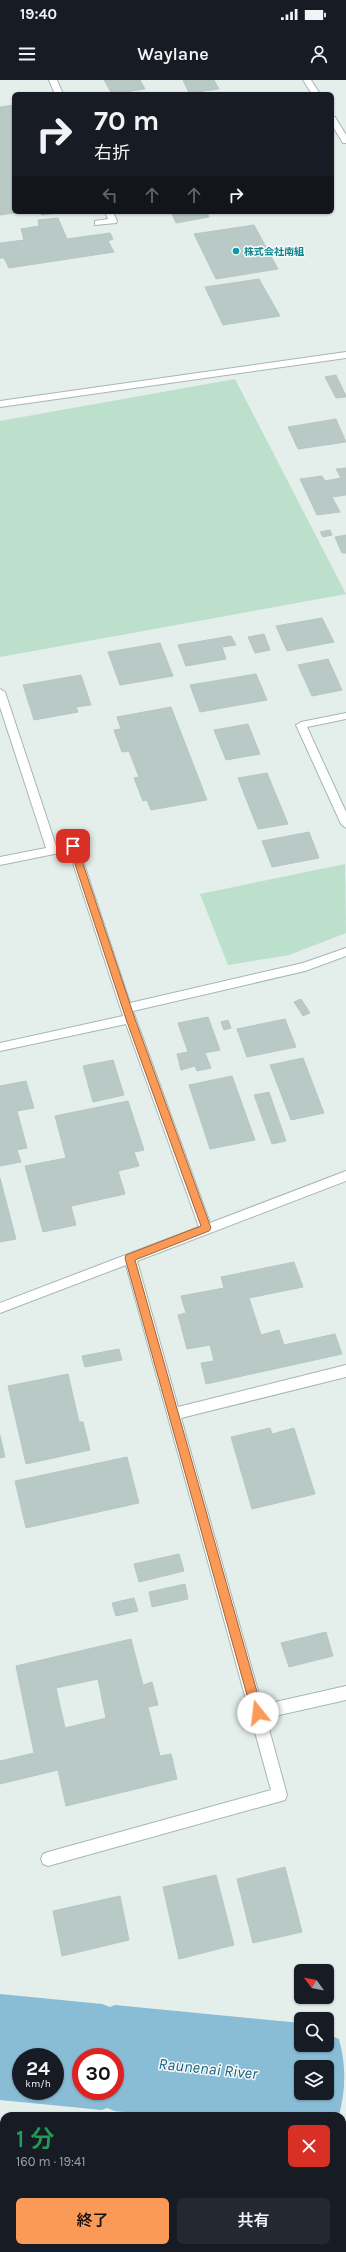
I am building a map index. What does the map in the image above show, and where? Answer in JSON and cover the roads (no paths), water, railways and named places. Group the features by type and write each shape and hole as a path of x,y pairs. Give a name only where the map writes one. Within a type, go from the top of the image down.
{"street":[{"path":"53,80 58,92"},
{"path":"307,80 315,92"},
{"path":"334,121 342,130 346,141"},
{"path":"98,223 113,221 110,214"},
{"path":"0,404 346,355"},
{"path":"0,692 52,850"},
{"path":"346,716 300,725 346,824"},
{"path":"0,861 73,846 128,1014 206,1228"},
{"path":"0,1047 305,967 346,952"},
{"path":"0,1308 206,1228 346,1176"},
{"path":"48,1859 280,1795 130,1258"},
{"path":"174,1414 346,1371"},
{"path":"258,1713 346,1693"}],"waterway":[{"name":"Raunenai River","path":"0,2047 72,2054"},
{"name":"Raunenai River","path":"124,2059 294,2076"}],"place":[{"name":"株式会社南組","path":"236,251"}]}
